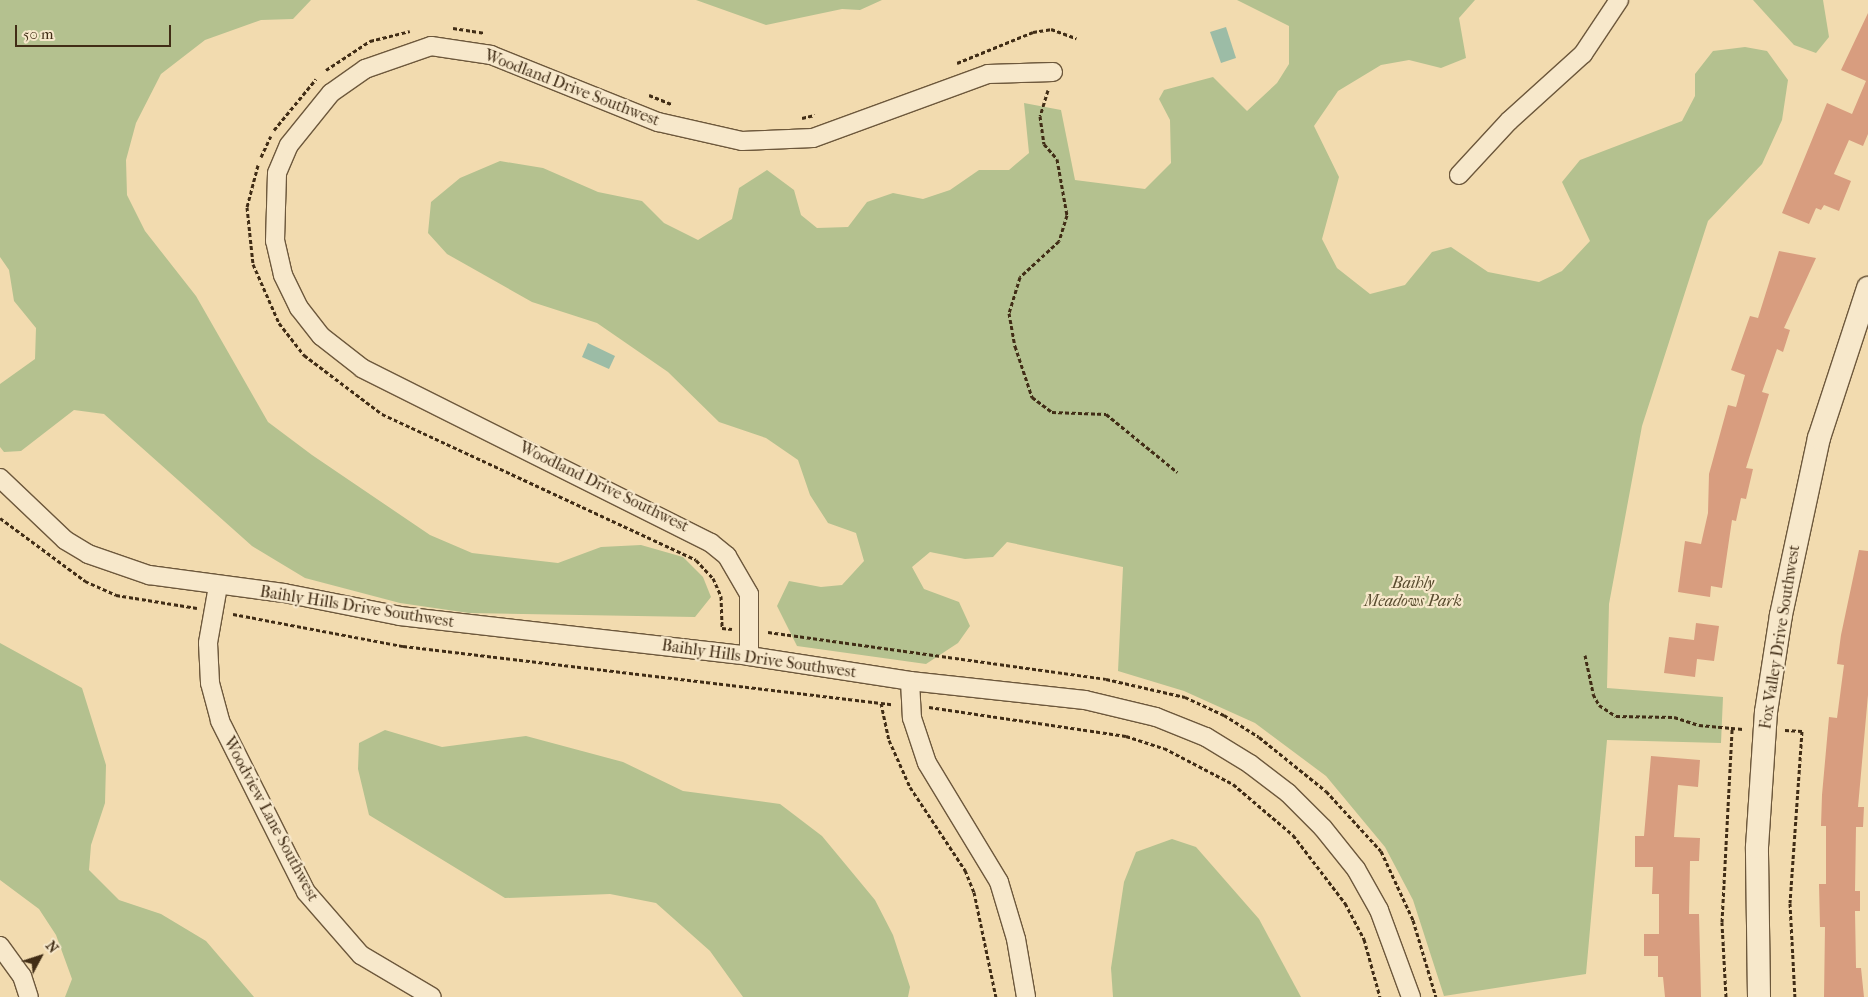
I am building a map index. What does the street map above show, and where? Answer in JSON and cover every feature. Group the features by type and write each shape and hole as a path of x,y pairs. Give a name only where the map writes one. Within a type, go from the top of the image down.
{"street":[{"path":"1459,174 1509,121 1583,54 1619,0"},
{"name":"Woodland Drive Southwest","path":"749,656 748,594 727,556 711,543 362,368 321,336 299,308 283,275 275,241 273,206 277,174 289,146 331,93 365,69 431,46 491,55 700,134 760,142 813,138 849,129 988,74 1053,72"},
{"name":"Fox Valley Drive Southwest","path":"1759,997 1757,847 1766,712 1781,615 1819,438 1868,288"},
{"name":"Baihly Hills Drive Southwest","path":"0,478 38,518 88,554 148,575 218,586 284,593 400,616 749,656 910,681 1118,706 1206,737 1250,764 1288,793 1356,869 1399,955 1411,997"},
{"name":"Woodview Lane Southwest","path":"218,586 208,643 210,683 220,721 306,892 361,955 432,997"},
{"path":"910,681 912,718 927,763 999,882 1014,931 1026,997"},
{"path":"0,946 22,976 30,997"}],"path":[{"path":"1053,72 1040,116 1044,144 1058,159 1067,215 1059,241 1020,277 1009,312 1015,346 1032,397 1052,412 1106,414 1177,472"},
{"path":"213,611 403,646 881,702 889,740 910,787 964,870 974,892 996,997"},
{"path":"773,633 1106,679 1185,697 1224,715 1307,774 1380,851 1413,920 1436,997"},
{"path":"1586,655 1593,694 1599,705 1616,716 1674,717 1732,728 1722,922 1726,997"},
{"path":"936,708 1126,736 1164,748 1233,784 1293,835 1345,903 1364,939 1380,997"},
{"path":"1795,997 1790,903 1802,731"}],"green space":[{"path":"0,0 311,0 293,19 261,20 205,40 161,74 136,123 126,160 127,195 145,231 196,296 268,422 312,455 430,535 472,553 558,563 601,547 641,545 683,557 703,577 711,597 695,617 469,613 400,603 305,578 252,546 104,414 74,410 21,451 4,452 0,447 0,384 35,359 36,328 14,301 9,270 0,257"},
{"path":"696,0 882,0 860,10 842,9 766,25"},
{"name":"Baihly Meadows Park","path":"1237,0 1475,0 1459,18 1466,58 1441,68 1409,60 1381,65 1338,91 1314,126 1339,177 1322,239 1337,268 1370,294 1405,285 1432,252 1451,247 1488,272 1539,282 1562,271 1590,241 1562,182 1580,160 1682,121 1695,96 1695,74 1713,51 1745,47 1767,51 1788,80 1782,120 1762,164 1708,221 1642,426 1609,604 1607,688 1723,697 1721,743 1607,740 1586,974 1444,996 1413,900 1385,847 1326,776 1255,723 1184,691 1118,671 1123,567 1007,542 993,557 965,559 930,552 912,567 924,589 959,602 970,626 958,643 926,664 797,646 777,606 789,581 821,587 842,585 864,561 856,533 828,523 810,495 798,460 766,438 719,422 668,372 597,323 532,302 447,254 428,233 431,202 460,178 500,161 543,168 598,192 642,201 664,223 698,240 732,219 739,188 767,170 794,190 801,215 817,228 848,227 867,202 893,193 923,199 950,190 979,170 1009,170 1029,153 1024,103 1061,110 1075,180 1145,189 1171,163 1170,120 1159,99 1164,90 1213,77 1247,111 1277,83 1289,64 1289,26"},
{"path":"1753,0 1823,0 1829,37 1816,53 1794,45"},
{"path":"0,643 82,688 106,765 105,803 91,845 89,870 119,900 161,914 206,941 254,997 65,997 72,979 56,935 39,909 0,880"},
{"path":"385,730 442,747 526,736 623,762 683,791 780,804 822,836 875,900 893,935 910,987 908,997 743,997 710,951 656,903 610,894 505,898 369,815 358,769 359,743"},
{"path":"1172,839 1196,847 1259,919 1301,997 1113,997 1111,968 1124,882 1136,852"}],"shaded area":[{"path":"1226,27 1236,58 1221,63 1210,32"},
{"path":"588,343 615,356 609,369 582,357"}],"building":[{"path":"1868,13 1868,134 1863,146 1849,140 1834,174 1851,181 1839,211 1824,205 1821,210 1816,208 1809,224 1782,213 1827,103 1852,114 1866,81 1841,70"},
{"path":"1779,251 1816,258 1784,328 1790,330 1783,352 1777,349 1762,392 1769,394 1746,468 1753,469 1746,499 1741,498 1736,521 1732,520 1722,588 1711,586 1710,597 1678,592 1685,541 1701,544 1708,513 1709,474 1728,405 1736,407 1745,375 1731,370 1750,316 1758,318"},
{"path":"1859,550 1868,551 1868,695 1858,807 1864,807 1863,827 1856,827 1855,891 1860,891 1860,911 1855,911 1856,968 1861,968 1864,997 1824,997 1825,927 1820,927 1819,884 1826,884 1826,826 1821,826 1822,795 1829,717 1837,718 1844,665 1837,664 1841,635"},
{"path":"1696,623 1719,626 1714,661 1697,659 1695,677 1664,673 1669,637 1694,640"},
{"path":"1651,756 1700,760 1698,787 1678,785 1674,837 1700,838 1699,861 1690,861 1689,914 1699,914 1701,997 1665,997 1663,977 1658,977 1658,956 1644,956 1644,934 1659,934 1659,894 1652,894 1653,867 1635,867 1635,836 1644,836"}]}
